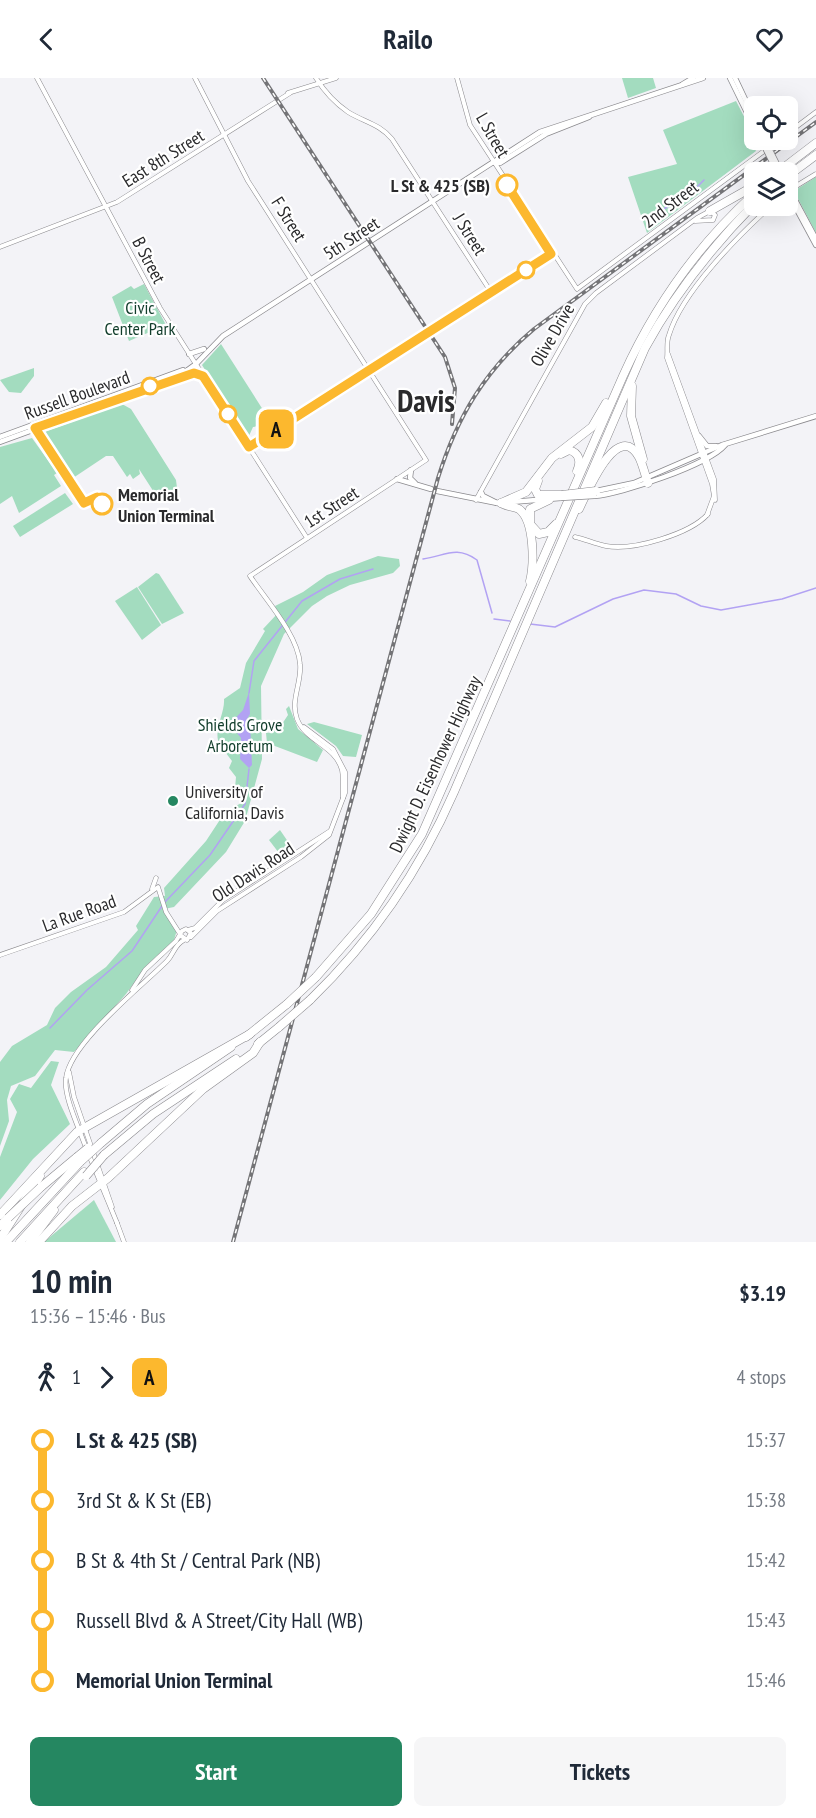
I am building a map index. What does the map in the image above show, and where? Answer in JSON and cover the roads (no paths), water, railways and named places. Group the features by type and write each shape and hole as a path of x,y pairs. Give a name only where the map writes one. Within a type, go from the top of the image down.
{"highway":[{"path":"790,162 816,143"},
{"path":"798,168 816,154"},
{"path":"710,211 744,192"},
{"name":"Dwight D. Eisenhower Highway","path":"20,1242 104,1155 168,1104 260,1042 310,1000 348,961 378,923 424,853 454,792 559,521 652,316 688,266 744,204"},
{"name":"Dwight D. Eisenhower Highway","path":"6,1242 79,1160 100,1141 250,1034 287,1004 316,977 371,914 418,842 561,539 645,348 663,315 704,261 744,215"},
{"path":"645,348 630,398 636,437 649,481"},
{"path":"499,503 526,492 552,458 589,430 623,376"},
{"path":"561,539 611,452 622,448 634,452 640,459 649,481"},
{"path":"574,487 579,460 574,452 566,451 546,468 535,487 536,493 542,496 595,494"},
{"path":"549,500 530,509 528,515 532,530 544,534 559,521"},
{"path":"499,503 523,514 533,550 530,581 522,620"},
{"path":"0,1226 4,1216 59,1151 82,1129 250,1034"},
{"path":"39,1242 66,1212 91,1191 102,1186 194,1097 253,1053 260,1042"},
{"path":"0,1239 59,1151"},
{"path":"4,1216 79,1160"},
{"path":"30,1242 85,1174"}],"main road":[{"name":"5th Street","path":"681,86 693,78"},
{"name":"5th Street","path":"195,363 204,349 223,336 545,130 703,78"},
{"path":"733,80 744,97"},
{"path":"733,80 744,101"},
{"path":"798,208 816,239"},
{"path":"798,210 816,245"},
{"name":"5th Street","path":"195,363 223,336"},
{"path":"189,354 204,349"},
{"name":"Russell Boulevard","path":"0,439 178,377 195,363"},
{"name":"Russell Boulevard","path":"0,439 181,371 195,363"},
{"path":"178,377 194,373 203,376"},
{"path":"595,494 649,481 724,445 816,416"},
{"path":"699,436 707,446 724,445"},
{"path":"411,470 411,480 432,489"},
{"path":"397,479 476,500 499,503 562,497"},
{"path":"481,492 483,496 499,503"}],"street":[{"name":"B Street","path":"37,78 160,308 308,538"},
{"name":"F Street","path":"195,78 249,181 426,460"},
{"name":"J Street","path":"316,78 324,85 326,91 350,113 374,123 387,132 491,292"},
{"name":"East 8th Street","path":"0,247 106,208 290,93 336,78"},
{"name":"L Street","path":"457,78 470,125 551,254 577,290"},
{"path":"798,126 816,112"},
{"name":"2nd Street","path":"577,290 766,150"},
{"path":"798,183 816,174"},
{"name":"Olive Drive","path":"476,500 585,304 596,293 695,221 710,211 715,214 714,220 695,221"},
{"path":"574,537 606,546 634,546 696,525 707,515 714,504 717,491 668,354 667,340 689,298 728,249 761,216"},
{"path":"249,447 551,254"},
{"path":"668,354 699,436 704,456"},
{"name":"1st Street","path":"250,576 426,460"},
{"name":"Old Davis Road","path":"184,940 217,911 326,839 343,798 343,777 338,762 327,747 303,729 295,713 300,661 295,644 250,576"},
{"name":"Old Davis Road","path":"180,934 186,929 195,928 223,900 331,831"},
{"path":"152,890 156,878"},
{"path":"122,1003 164,962 177,944 184,940 166,911 158,887 152,890"},
{"name":"La Rue Road","path":"0,956 124,912 152,890"},
{"path":"174,923 186,929 190,936"},
{"path":"124,1242 82,1129 70,1084 71,1063 180,934"},
{"path":"158,958 164,962"},
{"path":"146,979 148,971 164,962"},
{"path":"102,1186 117,1223"}],"waterway":[{"path":"662,210 692,192 704,180"},
{"path":"423,559 456,552 477,560 492,613"},
{"path":"249,693 254,661 302,601 340,579 373,569"},
{"path":"530,624 555,627 613,599 644,590 676,594 701,606 721,610 782,599 816,588"},
{"path":"494,619 510,621"},
{"path":"165,902 210,855 245,804 249,769"},
{"path":"50,1028 87,990 132,951 162,906"}],"railway":[{"path":"263,78 445,357 455,388 452,424"},
{"path":"233,1242 438,478 464,415 487,378 534,329 816,122"}],"place":[{"name":"L St & 425 (SB)","path":"507,185"},
{"name":"Memorial Union Terminal","path":"102,504"},
{"name":"University of California, Davis","path":"173,801"}],"district":[{"name":"Davis","path":"426,400"}],"park label":[{"name":"Civic Center Park","path":"140,317"},
{"name":"Shields Grove Arboretum","path":"240,734"}]}
